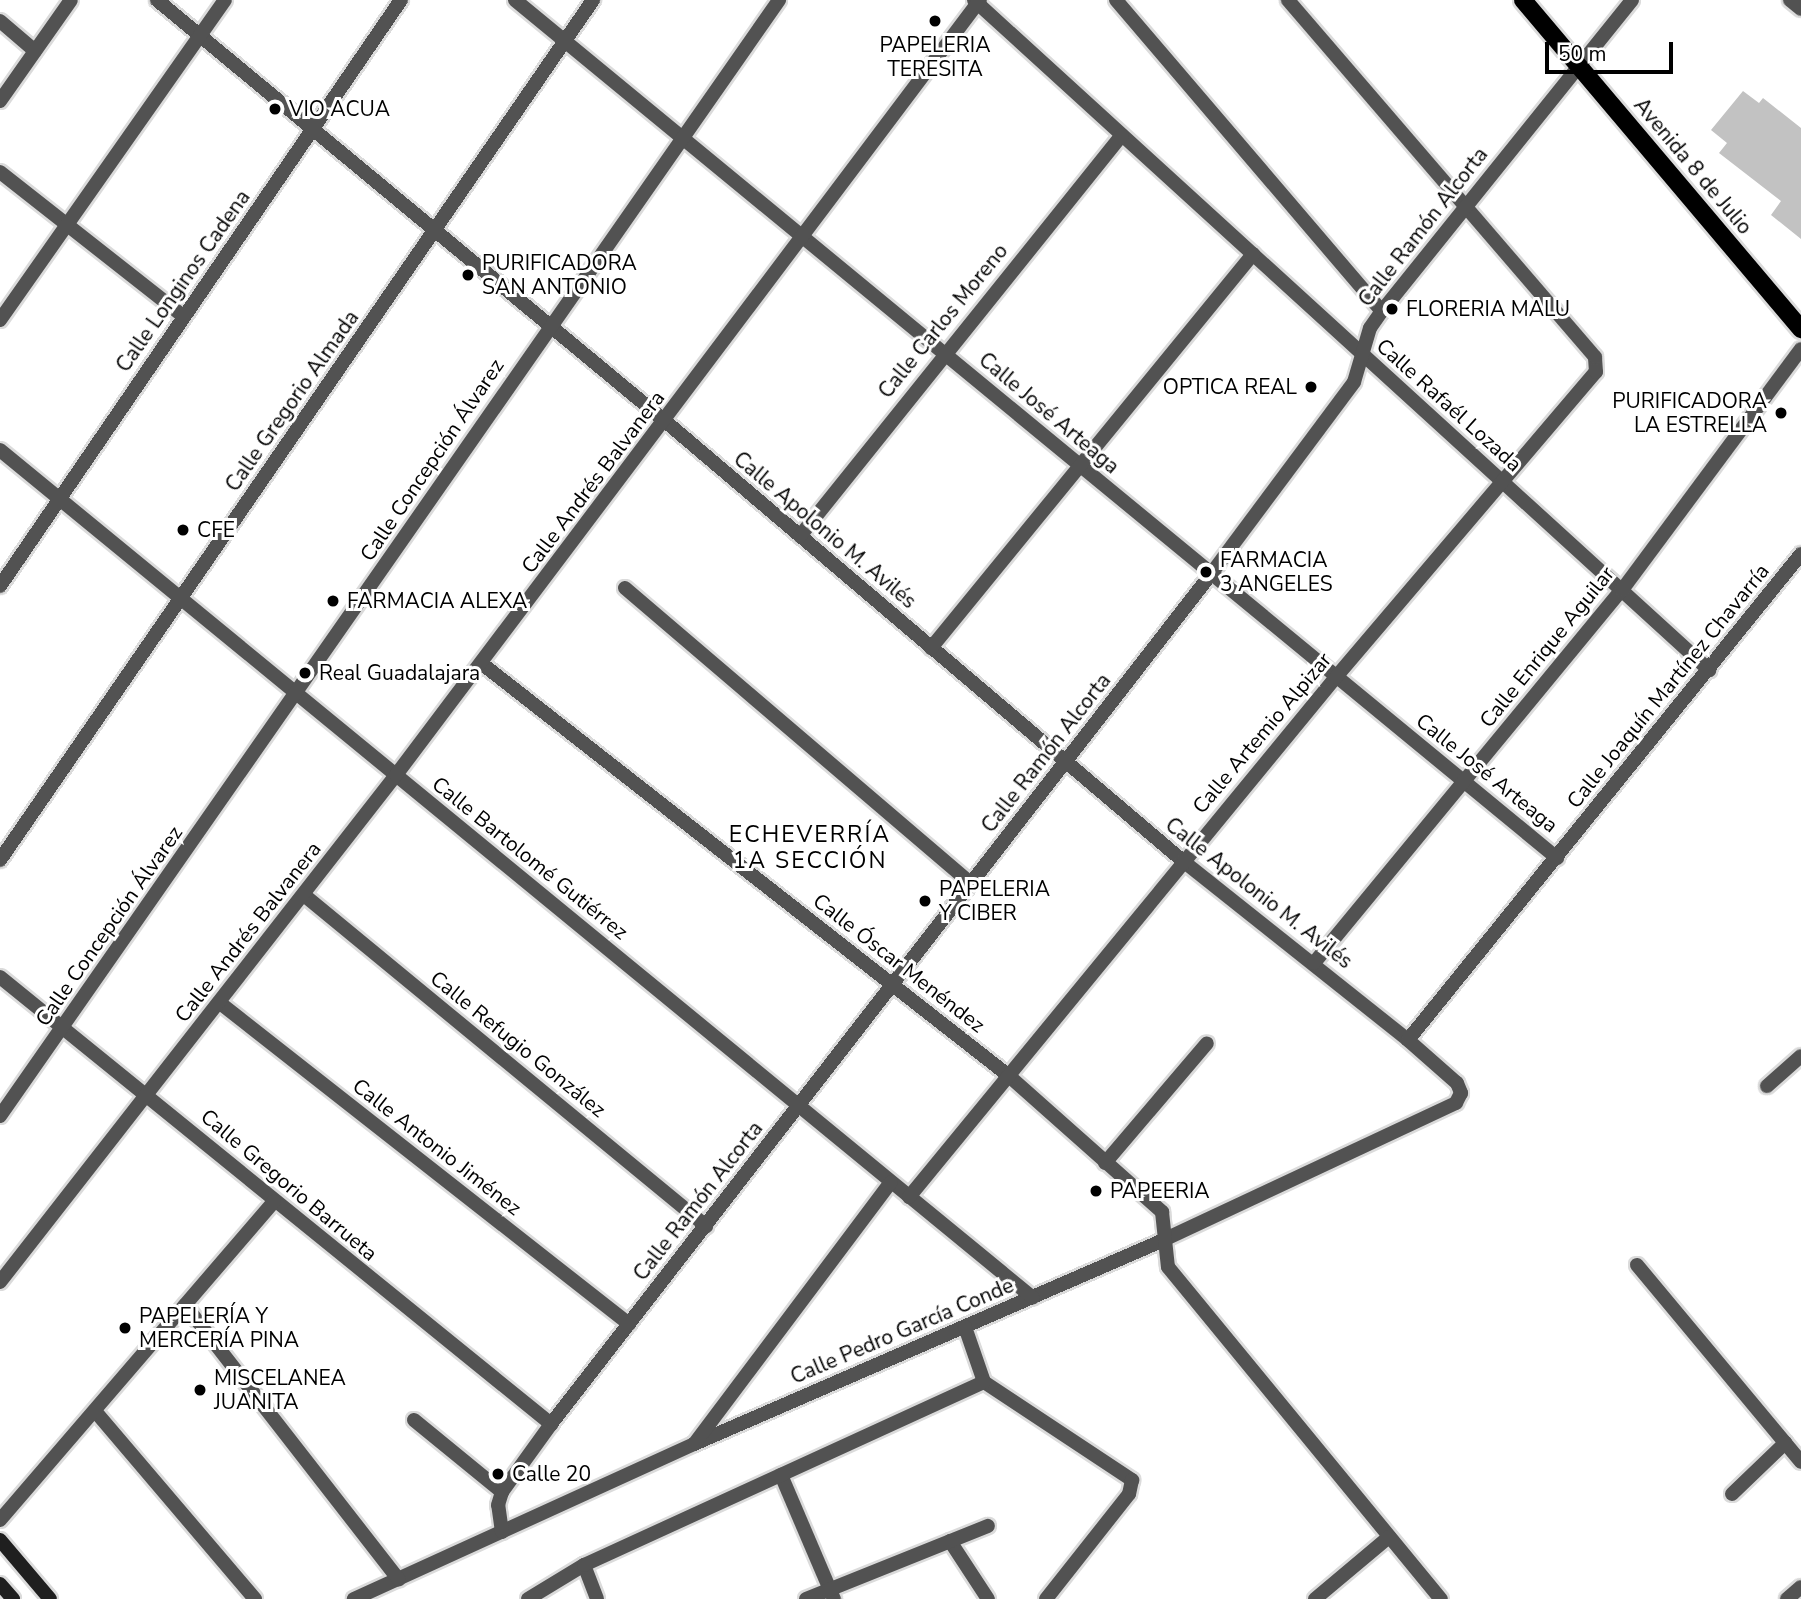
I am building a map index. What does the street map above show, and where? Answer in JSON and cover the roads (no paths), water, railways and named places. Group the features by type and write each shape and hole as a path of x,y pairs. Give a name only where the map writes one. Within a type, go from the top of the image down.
{"main road":[{"name":"Avenida 8 de Julio","path":"1523,0 1801,329"}],"street":[{"path":"0,101 71,0"},
{"name":"Calle Apolonio M. Avilés","path":"157,0 665,421 1065,763 1183,861 1408,1040 1457,1083 1461,1093"},
{"path":"0,320 225,0"},
{"name":"Calle Longinos Cadena","path":"0,586 401,0"},
{"name":"Calle José Arteaga","path":"515,0 1557,858"},
{"name":"Calle Gregorio Almada","path":"0,860 182,600 593,0"},
{"name":"Calle Concepción Álvarez","path":"0,1116 298,695 550,325 779,0"},
{"path":"1116,0 1382,311"},
{"path":"1288,0 1464,208"},
{"name":"Calle Ramón Alcorta","path":"502,1492 551,1424 1211,575 1354,382 1370,328 1382,311 1632,0"},
{"path":"1790,0 1801,9"},
{"name":"Calle Rafaél Lozada","path":"977,1 1709,670"},
{"name":"Calle Andrés Balvanera","path":"0,1282 396,775 805,237 977,1"},
{"path":"0,21 35,51"},
{"name":"Calle Carlos Moreno","path":"800,536 943,352 1122,135"},
{"path":"0,173 183,316"},
{"name":"Calle Artemio Alpizar","path":"909,1197 1336,677 1594,376 1597,366 1595,357 1464,208"},
{"path":"931,648 1253,254"},
{"name":"Calle Enrique Aguilar","path":"1314,963 1622,590 1801,349"},
{"name":"Calle Bartolomé Gutiérrez","path":"0,450 1032,1298"},
{"name":"Calle Joaquín Martínez Chavarría","path":"1408,1040 1801,554"},
{"path":"625,588 970,883"},
{"name":"Calle Óscar Menéndez","path":"481,663 1009,1076 1162,1212 1168,1267 1441,1599"},
{"name":"Calle Refugio González","path":"304,895 706,1226"},
{"name":"Calle Gregorio Barrueta","path":"0,977 147,1094 274,1202 551,1424"},
{"name":"Calle Antonio Jiménez","path":"220,1003 629,1324"},
{"path":"1105,1163 1207,1043"},
{"path":"1767,1086 1801,1055"},
{"name":"Calle Pedro García Conde","path":"354,1599 694,1444 1166,1239 1456,1103 1461,1093"},
{"path":"694,1444 891,1182"},
{"path":"0,1520 274,1202"},
{"path":"1637,1265 1801,1462"},
{"path":"185,1306 399,1580"},
{"path":"965,1327 984,1382 1132,1480 1129,1494 1045,1599"},
{"path":"528,1599 584,1565 984,1382"},
{"path":"95,1411 255,1599"},
{"path":"414,1420 502,1492 498,1505 502,1532"},
{"path":"1732,1494 1785,1443"},
{"path":"781,1475 832,1594"},
{"path":"806,1599 832,1594 988,1526"},
{"path":"1315,1599 1389,1537"},
{"path":"0,1540 50,1599"},
{"path":"950,1541 988,1599"},
{"path":"584,1565 597,1599"},
{"path":"0,1584 13,1599"},
{"path":"1787,1599 1801,1587"}],"place":[{"name":"PAPELERIA TERESITA","path":"935,21"},
{"name":"VIO ACUA","path":"275,109"},
{"name":"PURIFICADORA SAN ANTONIO","path":"468,275"},
{"name":"FLORERIA MALU","path":"1392,309"},
{"name":"OPTICA REAL","path":"1311,387"},
{"name":"PURIFICADORA LA ESTRELLA","path":"1781,413"},
{"name":"CFE","path":"183,530"},
{"name":"FARMACIA 3 ANGELES","path":"1206,572"},
{"name":"FARMACIA ALEXA","path":"333,601"},
{"name":"Real Guadalajara","path":"305,673"},
{"name":"PAPELERIA Y CIBER","path":"925,901"},
{"name":"PAPEERIA","path":"1096,1191"},
{"name":"PAPELERÍA Y MERCERÍA PINA","path":"125,1328"},
{"name":"MISCELANEA JUANITA","path":"200,1390"},
{"name":"Calle 20","path":"498,1474"}],"district":[{"name":"ECHEVERRÍA 1A SECCIÓN","path":"810,848"}]}
